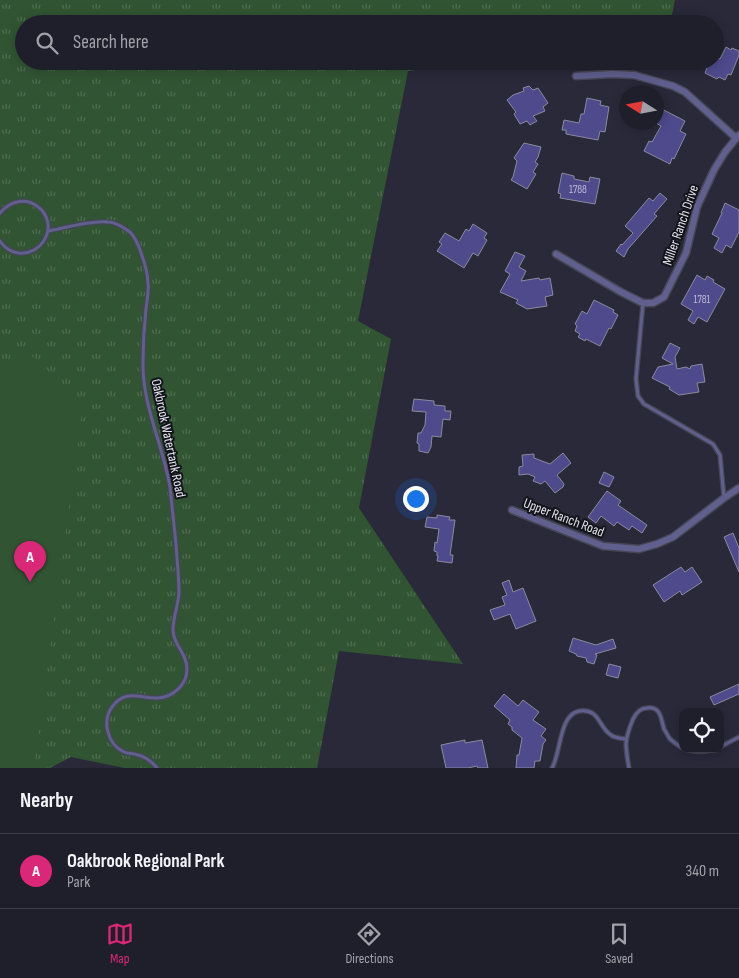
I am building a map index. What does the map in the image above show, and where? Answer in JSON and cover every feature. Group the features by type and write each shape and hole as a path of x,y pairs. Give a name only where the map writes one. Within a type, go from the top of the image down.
{"street":[{"path":"576,76 628,74 673,86 685,92 738,137"},
{"name":"Miller Ranch Drive","path":"643,303 653,303 664,297 686,253 697,207 710,177 725,152 738,137"},
{"path":"556,254 643,303"},
{"name":"Upper Ranch Road","path":"512,510 602,546 639,549 673,538 739,488"}],"lane":[{"path":"0,212 7,205 23,200 32,202 39,207 45,214 48,222 48,231 45,239 33,251 16,253 8,249 0,241"},
{"name":"Oakbrook Watertank Road","path":"48,231 97,222 116,224 132,234 137,242 147,270 148,284 142,368 145,392 169,486 179,578 179,595 173,633 184,654 187,670 181,687 166,697 156,698 130,695 116,702 108,716 107,729 116,747 122,751 144,758 156,768"},
{"path":"643,303 636,379 638,396 644,404 713,444 720,455 724,498"},
{"path":"629,768 625,739 634,716 640,710 650,707 656,709 662,718 664,729 671,740 679,745"},
{"path":"552,768 566,721 576,712 593,713 599,718 609,734 616,738 625,739"},
{"path":"724,745 739,737"}],"green space":[{"path":"0,0 675,0 672,15 15,15 15,70 416,70 408,71 358,321 391,339 359,508 463,664 339,651 317,768 125,768 71,757 50,768 0,768"},
{"path":"32,356 83,404 34,768 0,768 0,366"}],"building":[{"path":"726,47 739,51 731,75 728,74 725,80 719,77 717,79 705,73 706,70 724,70 724,51"},
{"path":"529,86 533,90 538,88 548,103 543,107 545,111 533,116 537,121 530,125 527,121 520,124 514,114 516,112 507,100 513,95 524,91 523,88"},
{"path":"587,98 601,101 600,105 609,107 605,132 600,131 598,140 566,134 566,130 562,130 564,120 579,123 581,114 584,114"},
{"path":"664,110 685,121 680,131 686,134 670,164 644,151 649,141 652,142 659,130 664,130"},
{"path":"524,143 541,147 535,162 538,164 533,172 536,174 527,189 511,180 517,161 514,158"},
{"path":"562,173 574,176 574,179 589,182 590,177 600,179 595,204 560,198 561,194 558,193"},
{"path":"660,193 667,199 654,214 657,216 628,249 624,257 616,251 633,233 625,226 649,198 653,201"},
{"path":"725,203 739,210 739,232 731,248 726,245 722,253 714,248 719,238 712,234"},
{"path":"473,224 487,233 484,238 487,240 478,256 473,253 464,268 437,251 442,244 439,242 445,233 459,241 466,229 469,231"},
{"path":"515,252 525,256 519,267 526,271 521,281 550,278 553,295 545,297 547,306 527,309 516,303 518,300 500,292 510,274 505,271"},
{"path":"697,275 705,280 707,276 725,289 707,322 698,317 694,324 688,320 693,311 681,304"},
{"path":"594,300 614,310 613,312 618,315 600,346 578,337 580,334 575,331 577,326 575,324 582,311 587,314"},
{"path":"670,343 680,348 675,357 677,369 686,367 690,369 691,366 702,364 705,382 697,383 699,392 679,395 669,389 670,387 652,378 658,367 673,364 662,358"},
{"path":"414,399 434,401 434,405 445,406 445,411 451,411 450,420 443,419 441,437 432,436 431,447 428,453 419,451 419,444 417,443 418,433 421,433 425,425 426,412 412,411"},
{"path":"563,453 571,463 557,475 564,484 555,493 545,481 541,484 533,481 535,477 528,474 519,475 519,467 523,466 522,455 534,454 534,458 550,464"},
{"path":"604,472 614,477 609,487 599,483"},
{"path":"607,491 621,501 618,505 647,525 642,533 632,526 629,530 617,522 614,526 601,516 596,523 588,517"},
{"path":"405,494 419,495 418,505 404,503"},
{"path":"437,515 450,517 449,520 455,520 450,555 453,555 452,563 437,561 437,552 434,551 439,529 425,527 427,517 437,518"},
{"path":"733,533 739,548 739,572 724,537"},
{"path":"681,567 685,572 692,567 702,582 682,595 680,591 664,602 653,585"},
{"path":"509,580 513,592 523,588 536,621 516,629 510,614 494,620 490,610 505,605 502,597 507,595 502,583"},
{"path":"573,638 596,645 613,639 616,648 595,654 597,655 594,664 587,662 586,658 577,656 569,651"},
{"path":"609,664 621,667 618,678 606,675"},
{"path":"739,684 739,694 714,705 710,697"},
{"path":"504,694 518,706 523,700 539,712 533,720 546,729 541,736 546,740 543,744 540,761 535,761 534,768 516,768 517,755 519,755 522,738 508,724 510,720 494,706"},
{"path":"465,740 465,743 482,740 488,768 478,768 477,766 446,768 441,745"}],"place":[{"name":"Oakbrook Regional Park","path":"30,582"}]}
